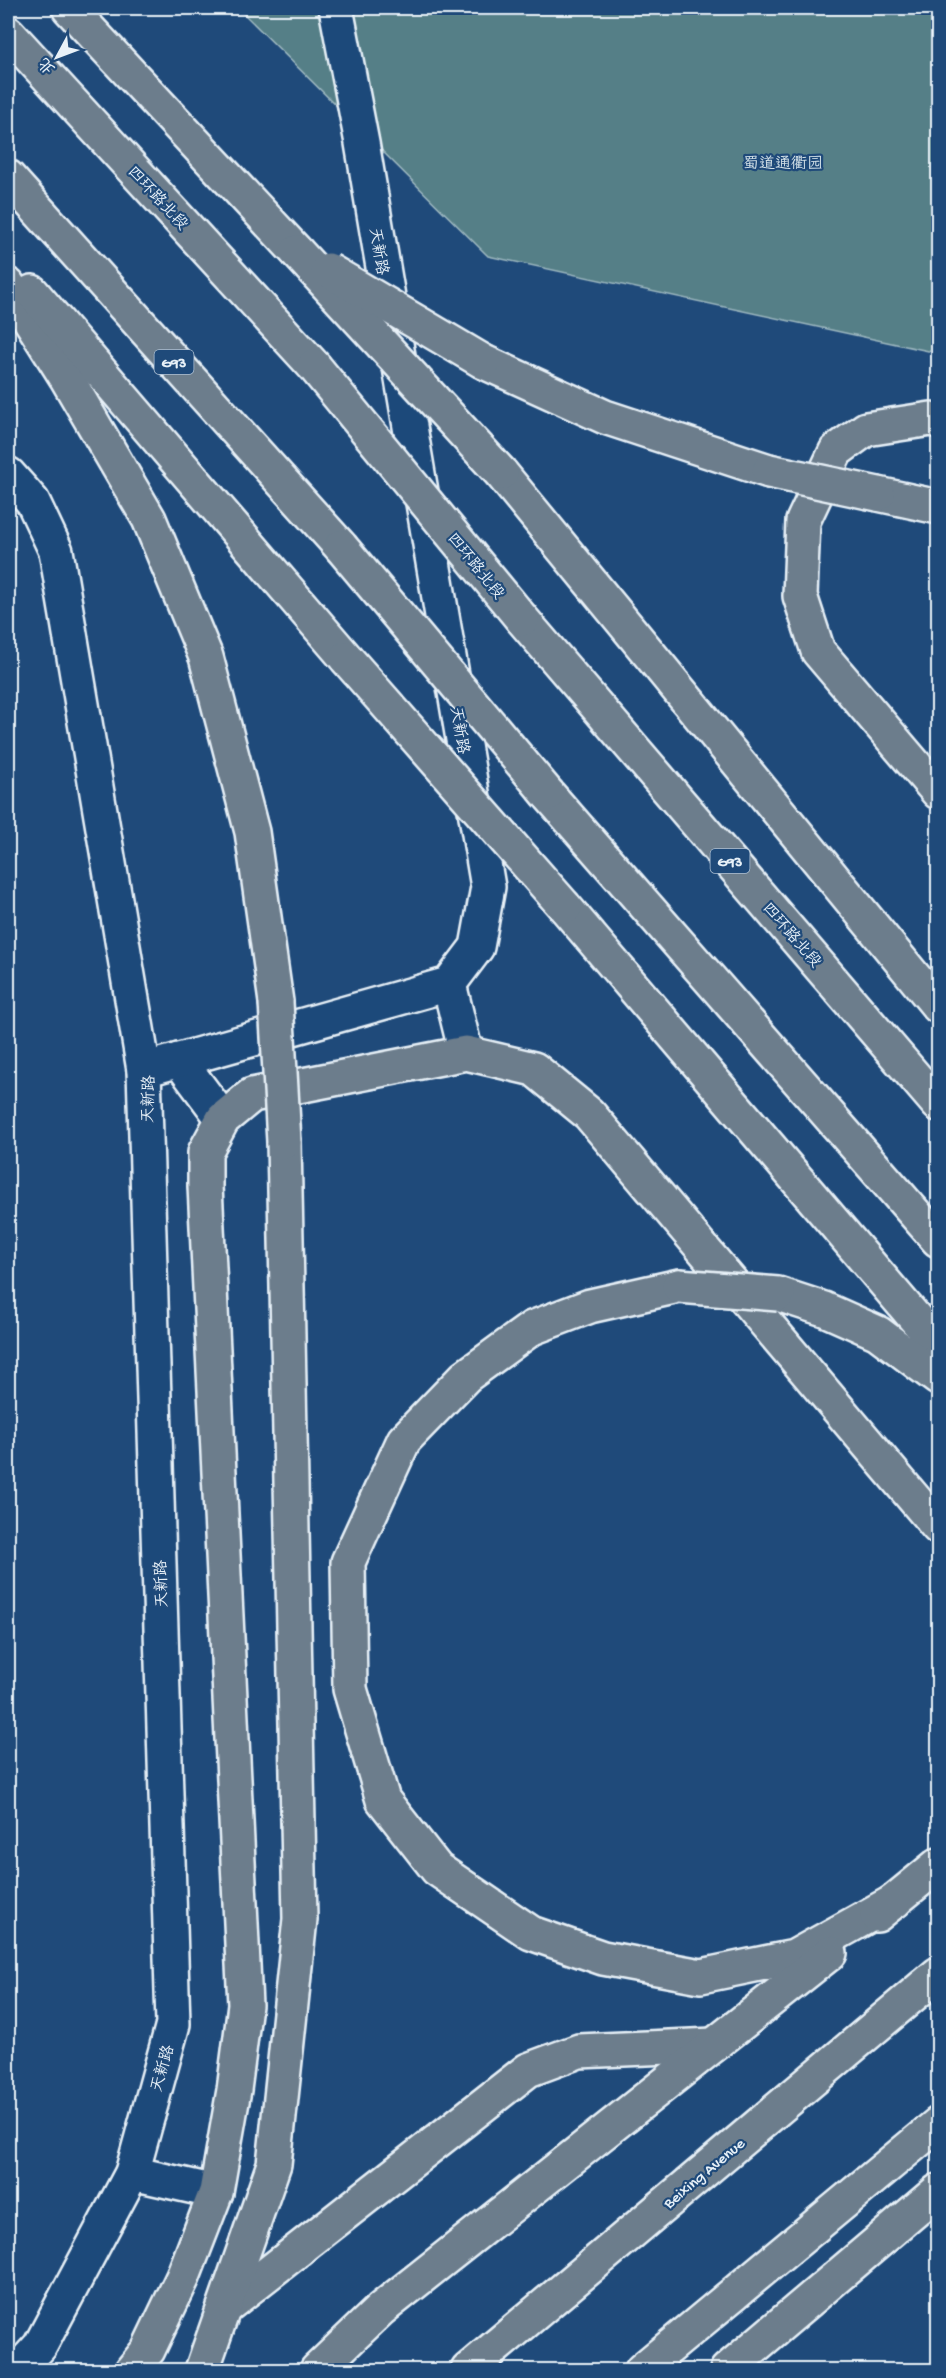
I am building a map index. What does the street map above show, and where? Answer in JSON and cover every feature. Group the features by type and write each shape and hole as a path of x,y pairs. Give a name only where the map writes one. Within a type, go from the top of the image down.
{"main road":[{"path":"69,8 501,473 939,1006"},
{"name":"四环路北段","path":"8,33 314,366 522,619 939,1104"},
{"name":"G93","path":"8,177 341,547 548,794 939,1240"},
{"path":"297,252 484,362 605,417 769,471 939,507"},
{"path":"8,263 939,1345"},
{"path":"8,285 66,376 149,519 206,657 252,832 276,1002 284,1142 300,1919 274,2164 202,2370"},
{"path":"939,421 932,419 866,429 836,451 803,521 800,596 818,651 939,792"},
{"path":"132,2370 148,2350 178,2287 216,2192 234,2090 245,2005 205,1186 205,1152 223,1119 252,1095 466,1053 534,1069 589,1114 939,1527"},
{"path":"895,1901 794,1957 701,1976 603,1958 531,1933 437,1869 383,1800 350,1689 348,1562 404,1440 466,1376 532,1328 590,1306 679,1286 778,1294 824,1309 878,1333 939,1378"},
{"path":"317,2370 381,2309 939,1865"},
{"name":"Beixing Avenue","path":"468,2370 939,1974"},
{"path":"224,2308 528,2070 579,2051 714,2045"},
{"path":"642,2370 939,2124"},
{"path":"727,2370 939,2191"}],"street":[{"name":"天新路","path":"18,2370 40,2346 132,2172 173,2024 144,1070 449,984 477,947 488,888 364,154 336,8"},
{"path":"8,474 33,502 56,551 144,1070"},
{"path":"449,984 466,1053"},
{"path":"179,1060 223,1119"},
{"path":"132,2172 216,2192"}],"green space":[{"name":"蜀道通衢园","path":"238,8 938,8 938,353 488,256"}]}
